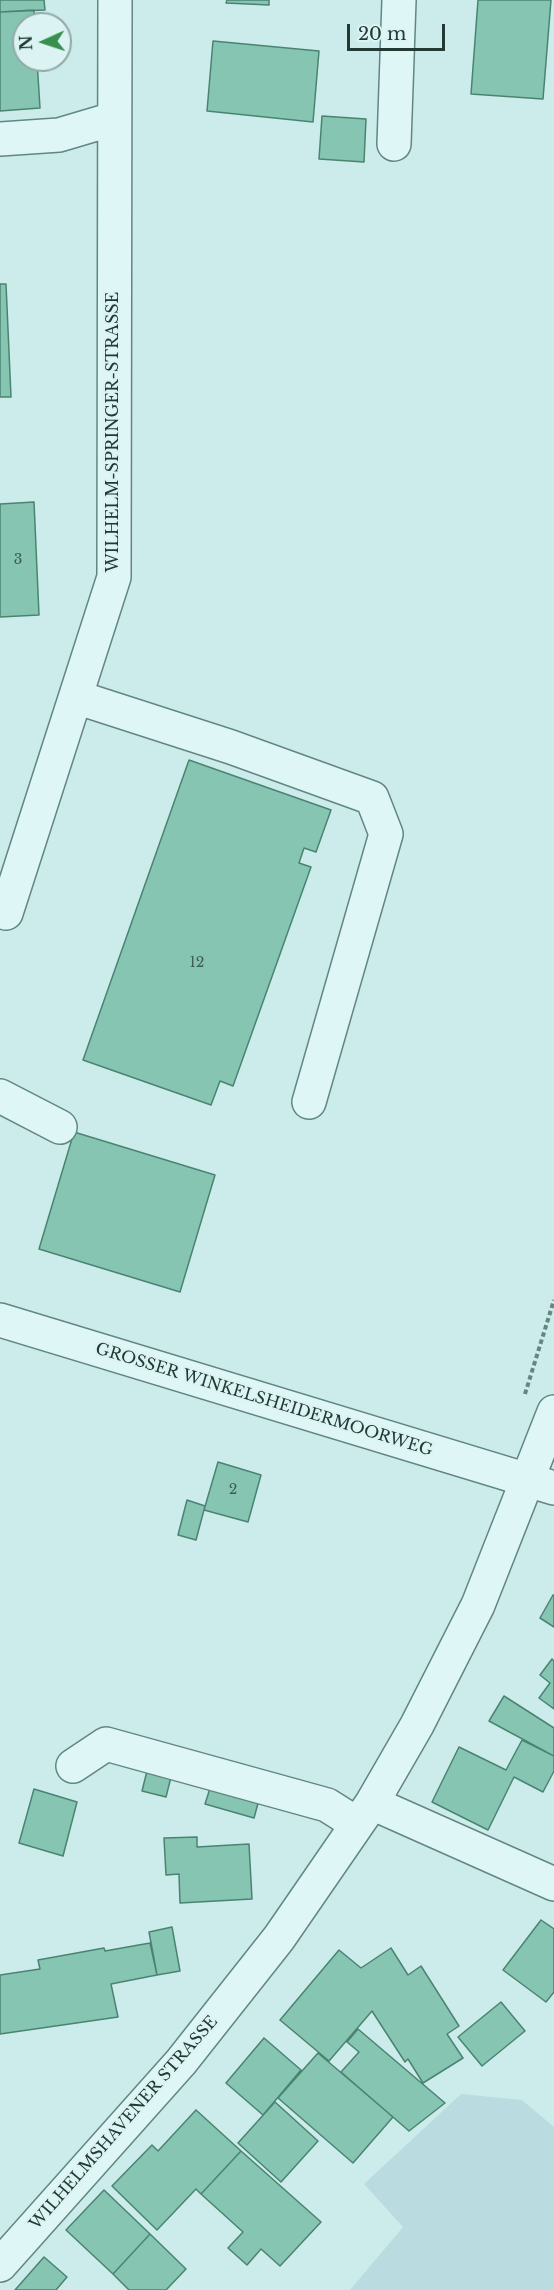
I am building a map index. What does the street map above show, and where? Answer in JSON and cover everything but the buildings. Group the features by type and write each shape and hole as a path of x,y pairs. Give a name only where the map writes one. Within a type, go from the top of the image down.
{"street":[{"name":"WILHELM-SPRINGER-STRASSE","path":"2,920 114,577 115,0"},
{"path":"394,144 399,0"},
{"path":"0,139 59,135 113,119"},
{"path":"76,697 231,747 372,798 386,834 309,1102"},
{"path":"0,1096 60,1127"},
{"name":"GROSSER WINKELSHEIDERMOORWEG","path":"0,1320 541,1484"},
{"name":"WILHELMSHAVENER STRASSE","path":"0,2265 181,2062 279,1938 364,1814 417,1725 541,1484 554,1412"},
{"path":"74,1766 106,1744 364,1814 554,1884"}],"path":[{"path":"523,1402 554,1300"}],"shaded area":[{"path":"461,2094 522,2100 554,2127 554,2290 350,2290 403,2227 364,2184"}]}
